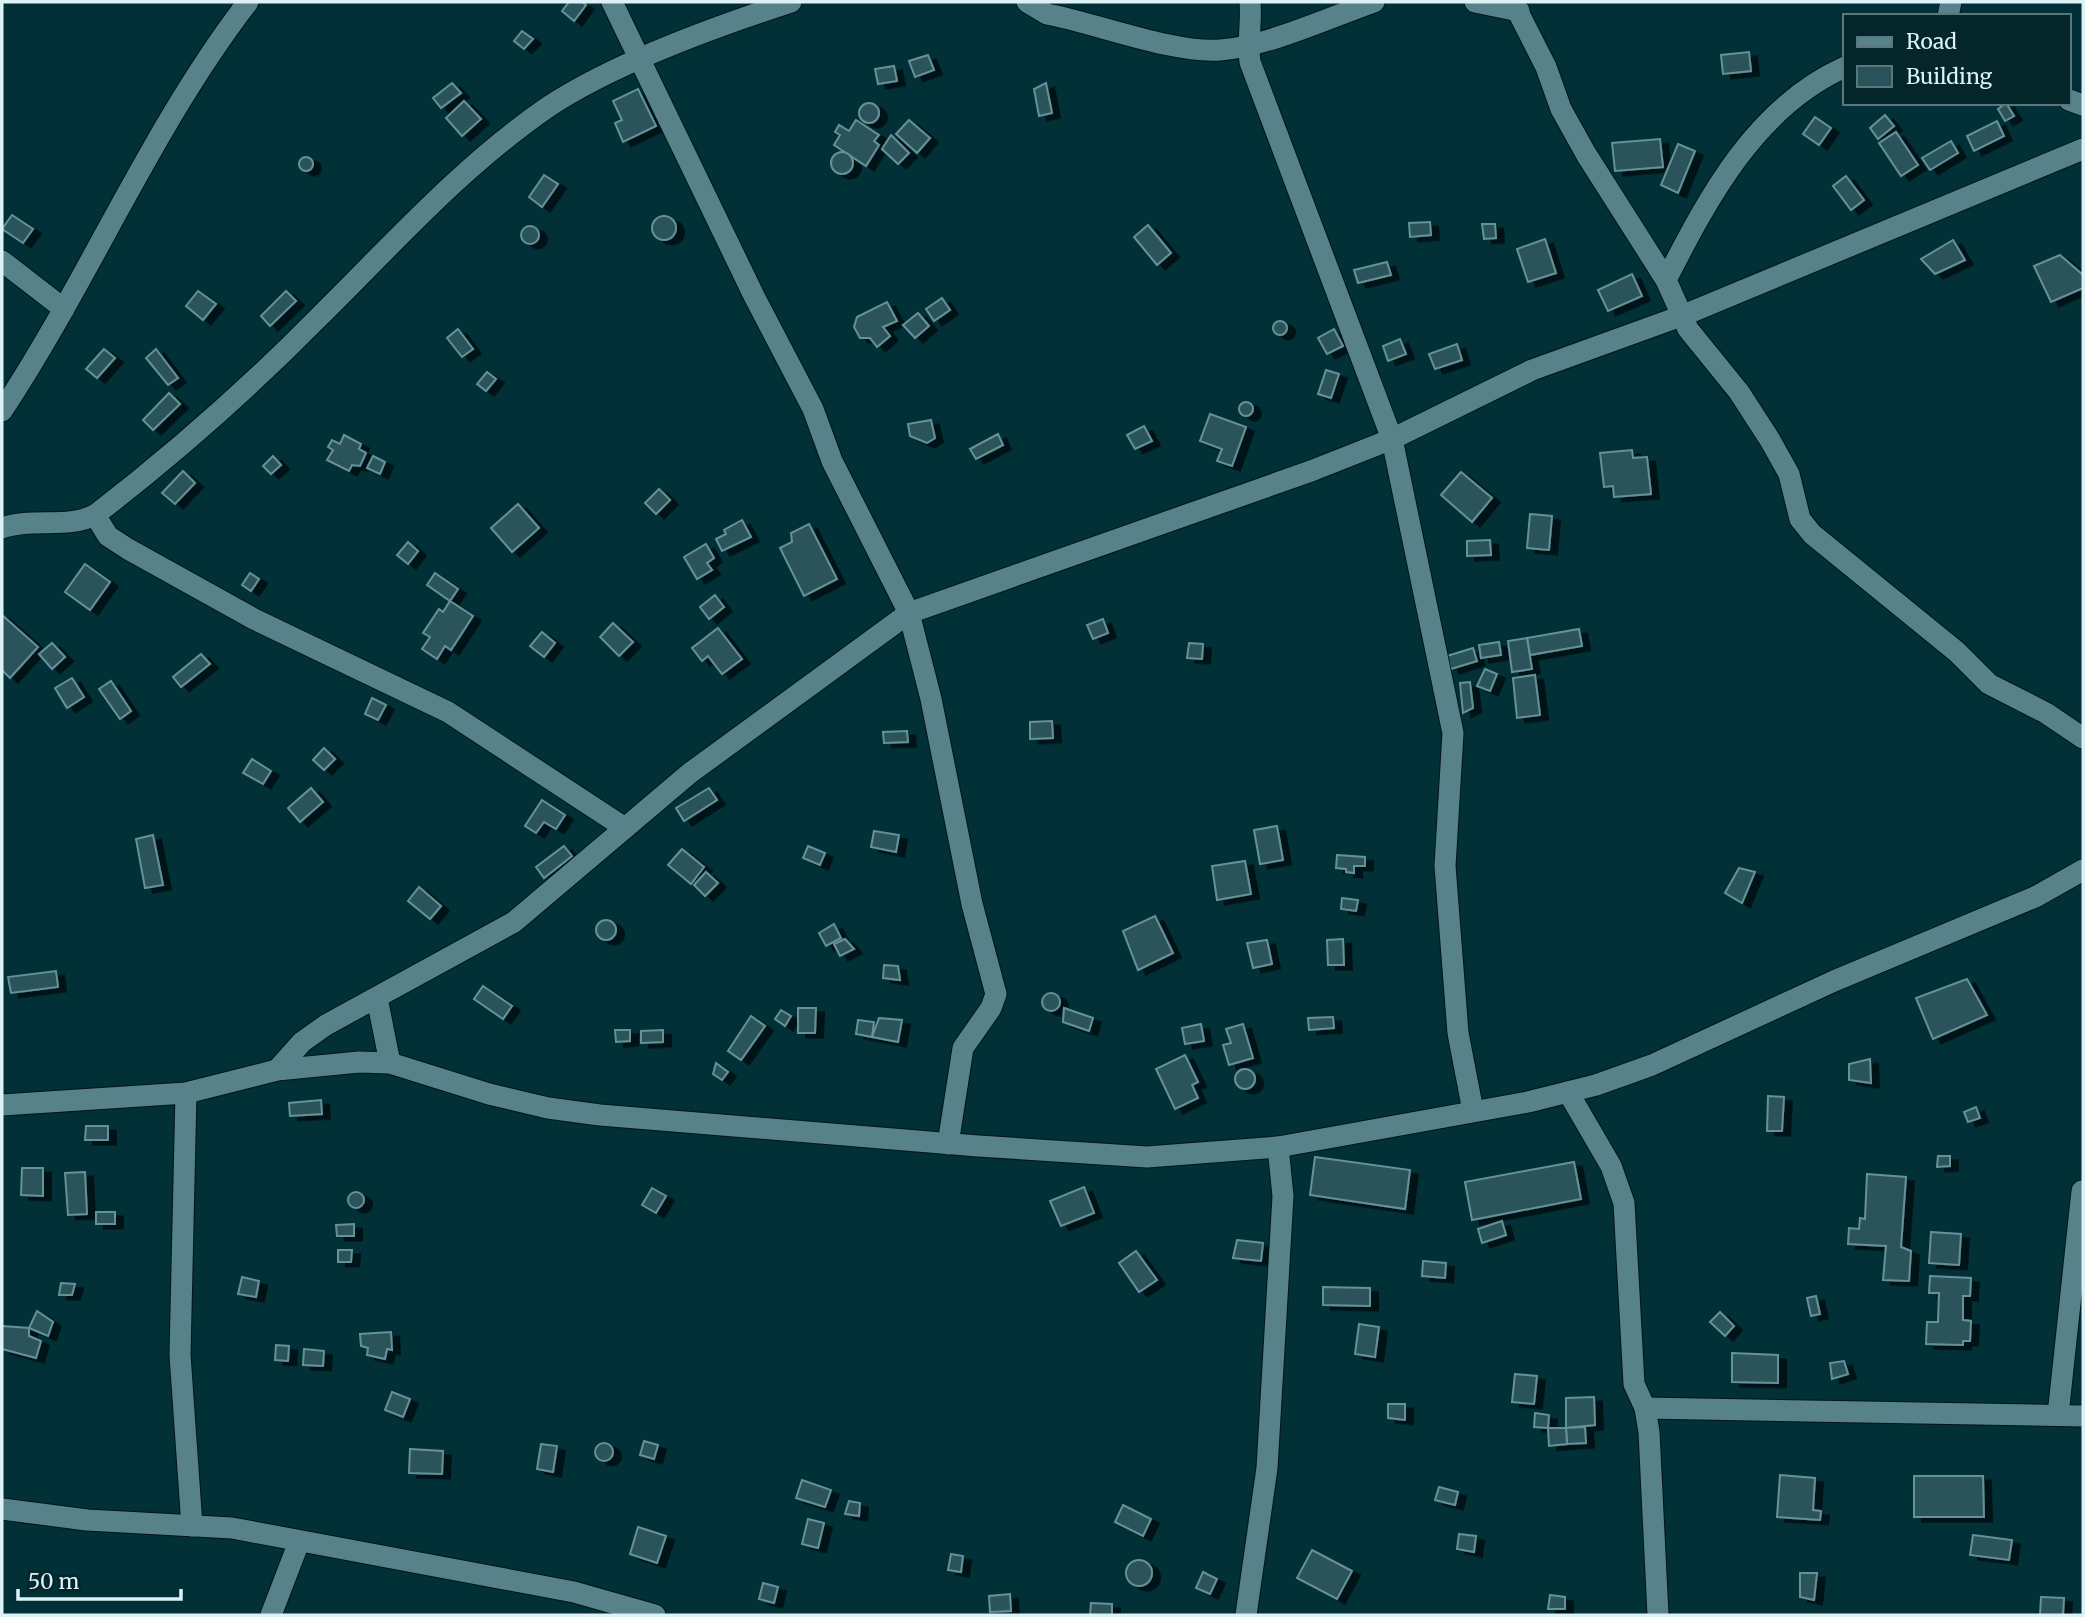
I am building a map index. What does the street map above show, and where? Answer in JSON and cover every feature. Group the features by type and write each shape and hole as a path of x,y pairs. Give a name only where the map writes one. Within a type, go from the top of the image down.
{"street":[{"path":"2,411 64,309 175,111 248,2"},
{"path":"612,2 642,59 754,296 813,409 832,461 909,614 931,699 972,904 996,994 991,1008 963,1048 948,1144"},
{"path":"2,528 26,522 84,521 96,515 190,435 315,321 417,218 496,144 582,87 642,59 791,2"},
{"path":"1027,2 1047,14 1189,48 1220,50 1247,44 1374,2"},
{"path":"1250,2 1252,18 1247,44 1255,77 1392,439 1453,733 1446,880 1458,1033 1473,1111"},
{"path":"1475,2 1516,6 1546,67 1561,109 1666,279 1688,329 1740,392 1770,440 1789,474 1800,519 1812,534 1957,652 1989,684 2046,713 2083,738"},
{"path":"1666,279 1724,177 1753,137 1787,102 1843,68"},
{"path":"277,1070 302,1042 346,1013 513,922 690,773 909,614 1392,439 1532,370 1684,315 2083,149"},
{"path":"2,261 64,309"},
{"path":"96,515 108,536 128,549 233,608 448,712 625,828"},
{"path":"2,1105 186,1093 277,1070 359,1062 390,1063 548,1108 948,1144 1147,1157 1278,1147 1568,1092 1652,1065 1834,981 2035,897 2083,870"},
{"path":"377,998 390,1063"},
{"path":"1568,1092 1611,1166 1624,1203 1630,1350 1634,1384 1645,1408 1649,1432 1658,1615"},
{"path":"186,1093 180,1355 192,1526"},
{"path":"1246,1615 1267,1468 1283,1196 1278,1147"},
{"path":"2058,1415 2082,1191"},
{"path":"1645,1408 2083,1416"},
{"path":"2,1509 88,1520 232,1528 574,1592 655,1615"},
{"path":"271,1615 299,1542"}],"building":[{"path":"569,2 582,2 586,5 574,21 562,11"},
{"path":"522,31 533,39 524,49 514,41"},
{"path":"1749,52 1751,71 1723,74 1721,55"},
{"path":"928,55 934,70 915,77 909,61"},
{"path":"894,66 897,81 878,84 875,69"},
{"path":"452,83 461,93 441,108 433,98"},
{"path":"1046,83 1052,113 1039,116 1034,89"},
{"path":"638,89 656,126 623,142 615,123 622,120 613,101"},
{"path":"464,101 481,119 462,136 446,118"},
{"path":"869,103 876,106 879,113 876,120 869,123 862,120 859,113 862,106"},
{"path":"2007,105 2014,116 2005,121 1998,109"},
{"path":"1885,115 1894,126 1878,139 1870,128"},
{"path":"1815,117 1831,128 1819,145 1803,134"},
{"path":"856,120 879,135 874,141 879,145 866,166 834,145 840,135 835,132 839,125 849,131"},
{"path":"909,120 930,138 917,153 896,134"},
{"path":"1997,121 2004,136 1974,151 1967,136"},
{"path":"1896,132 1918,165 1901,176 1879,143"},
{"path":"891,135 909,153 898,164 882,149"},
{"path":"1660,139 1663,167 1615,171 1612,143"},
{"path":"1951,141 1958,153 1930,170 1922,158"},
{"path":"1678,144 1695,151 1678,193 1661,185"},
{"path":"842,152 850,155 853,163 850,171 842,174 834,171 831,163 834,155"},
{"path":"303,157 309,157 313,164 309,171 303,171 299,167 299,161"},
{"path":"544,175 558,184 542,207 529,197"},
{"path":"1846,176 1864,200 1851,210 1833,186"},
{"path":"12,215 33,229 23,243 2,229"},
{"path":"664,216 673,219 676,228 673,237 664,240 655,237 652,228 655,219"},
{"path":"1430,222 1431,235 1410,237 1409,223"},
{"path":"1482,224 1495,224 1496,238 1484,239"},
{"path":"1148,225 1171,253 1157,265 1134,237"},
{"path":"526,226 534,226 539,235 537,242 526,244 521,239 521,231"},
{"path":"1545,239 1556,273 1528,282 1517,249"},
{"path":"1953,240 1965,260 1935,274 1921,259"},
{"path":"2060,255 2083,275 2083,288 2051,302 2034,266"},
{"path":"1387,262 1391,275 1358,283 1354,270"},
{"path":"1632,274 1642,296 1608,311 1598,290"},
{"path":"198,291 216,304 203,320 186,306"},
{"path":"286,291 296,301 270,326 261,316"},
{"path":"942,298 950,310 934,321 926,309"},
{"path":"887,302 897,321 883,327 890,336 877,347 870,338 860,338 854,327 857,317"},
{"path":"918,313 929,326 915,338 903,325"},
{"path":"1277,321 1283,321 1287,328 1283,335 1277,335 1273,331 1273,325"},
{"path":"458,329 473,349 462,357 447,338"},
{"path":"1334,329 1343,346 1327,354 1318,338"},
{"path":"1400,339 1406,354 1388,361 1383,346"},
{"path":"1457,344 1462,360 1435,369 1429,354"},
{"path":"104,349 115,358 97,378 86,369"},
{"path":"156,349 178,378 168,385 146,358"},
{"path":"1326,370 1339,374 1331,398 1318,394"},
{"path":"487,372 496,379 486,391 477,384"},
{"path":"169,393 180,404 153,430 143,420"},
{"path":"1243,402 1249,402 1253,409 1249,416 1243,416 1239,412 1239,406"},
{"path":"1210,414 1246,427 1232,466 1217,461 1222,449 1200,441"},
{"path":"931,420 935,438 927,443 910,436 908,424"},
{"path":"1144,426 1152,441 1135,449 1127,435"},
{"path":"998,434 1003,445 976,459 970,449"},
{"path":"344,435 361,444 359,449 366,453 360,466 352,465 349,471 327,460 333,450 328,447 332,440 340,444"},
{"path":"1632,450 1633,458 1647,457 1651,494 1614,497 1613,486 1604,487 1600,453"},
{"path":"273,456 281,465 271,474 263,466"},
{"path":"373,456 385,462 380,474 367,468"},
{"path":"183,471 195,483 175,504 162,493"},
{"path":"1461,472 1492,498 1472,522 1441,495"},
{"path":"659,489 670,500 656,514 645,503"},
{"path":"518,504 539,528 512,552 491,528"},
{"path":"1530,514 1552,516 1549,550 1527,548"},
{"path":"742,520 751,537 722,551 716,539 726,534 724,530"},
{"path":"809,524 837,579 804,596 780,548 792,542 791,533"},
{"path":"1490,540 1491,555 1467,556 1467,541"},
{"path":"408,542 418,551 408,564 397,555"},
{"path":"706,544 714,558 707,563 712,570 697,579 684,557"},
{"path":"85,564 110,582 90,610 65,592"},
{"path":"250,573 259,579 251,591 242,585"},
{"path":"435,573 458,589 450,601 427,585"},
{"path":"715,595 724,607 709,619 700,607"},
{"path":"450,601 473,616 451,650 445,646 437,659 422,649 430,637 423,633 439,609 443,612"},
{"path":"2,615 38,647 10,678 2,670"},
{"path":"1103,619 1108,633 1093,639 1087,625"},
{"path":"613,623 633,642 619,656 600,637"},
{"path":"718,628 742,659 722,674 708,656 702,661 692,648"},
{"path":"1579,629 1582,646 1530,655 1527,638"},
{"path":"542,632 555,643 544,657 530,646"},
{"path":"1527,638 1532,669 1512,672 1508,641"},
{"path":"1499,642 1501,655 1481,658 1479,645"},
{"path":"52,643 65,657 52,669 39,654"},
{"path":"1189,643 1203,644 1202,659 1187,658"},
{"path":"1473,648 1477,661 1451,669 1447,656"},
{"path":"201,654 210,664 181,687 173,677"},
{"path":"1485,669 1497,674 1490,691 1477,686"},
{"path":"1535,675 1540,715 1517,718 1513,678"},
{"path":"72,678 84,697 67,708 55,688"},
{"path":"111,681 131,711 120,719 99,689"},
{"path":"1470,682 1473,708 1463,713 1460,683"},
{"path":"372,698 386,705 378,720 365,714"},
{"path":"1052,721 1053,738 1030,739 1030,722"},
{"path":"907,731 908,742 884,743 883,732"},
{"path":"324,748 335,759 324,770 313,760"},
{"path":"252,759 271,771 263,784 243,773"},
{"path":"311,788 323,802 300,822 288,808"},
{"path":"709,788 717,800 684,821 676,808"},
{"path":"542,800 565,815 556,829 544,822 536,833 525,826"},
{"path":"1277,826 1283,860 1260,864 1254,830"},
{"path":"874,831 899,835 896,852 871,847"},
{"path":"153,835 163,885 145,888 136,839"},
{"path":"564,846 572,856 544,878 536,867"},
{"path":"808,846 825,853 820,865 803,858"},
{"path":"682,849 704,867 691,884 668,865"},
{"path":"1337,855 1365,857 1365,866 1354,866 1354,873 1346,872 1346,869 1336,868"},
{"path":"1245,861 1251,894 1217,900 1212,866"},
{"path":"1739,868 1755,872 1742,903 1725,893"},
{"path":"706,872 718,883 705,896 694,885"},
{"path":"419,887 441,906 430,919 408,901"},
{"path":"1342,898 1358,900 1356,911 1341,909"},
{"path":"1155,916 1173,953 1138,970 1123,931"},
{"path":"602,920 610,920 616,930 610,940 602,940 596,934 596,926"},
{"path":"834,924 841,938 826,946 819,933"},
{"path":"845,939 854,949 840,956 834,944"},
{"path":"1343,939 1344,965 1328,965 1327,940"},
{"path":"1267,940 1272,964 1253,968 1247,943"},
{"path":"884,965 898,966 900,980 883,978"},
{"path":"56,971 58,987 11,993 8,977"},
{"path":"1967,979 1987,1015 1933,1039 1916,998"},
{"path":"483,986 512,1006 503,1019 474,999"},
{"path":"1051,993 1057,996 1060,1002 1057,1008 1051,1011 1045,1008 1042,1002 1045,996"},
{"path":"798,1008 816,1008 815,1033 798,1033"},
{"path":"1064,1008 1093,1018 1089,1031 1063,1022"},
{"path":"781,1010 791,1016 785,1026 775,1019"},
{"path":"751,1016 765,1026 741,1060 728,1051"},
{"path":"1333,1017 1334,1028 1309,1030 1308,1018"},
{"path":"879,1018 902,1020 898,1042 872,1037"},
{"path":"858,1020 874,1022 872,1037 856,1034"},
{"path":"1201,1024 1204,1041 1185,1044 1182,1028"},
{"path":"1243,1024 1253,1058 1229,1065 1223,1045 1231,1043 1226,1029"},
{"path":"615,1030 630,1030 630,1041 616,1042"},
{"path":"663,1030 663,1042 641,1043 641,1031"},
{"path":"1185,1055 1198,1082 1192,1085 1198,1098 1175,1109 1156,1069"},
{"path":"1870,1059 1871,1083 1849,1080 1849,1064"},
{"path":"716,1063 728,1072 722,1080 713,1074"},
{"path":"1245,1069 1252,1072 1255,1079 1252,1086 1245,1089 1238,1086 1235,1079 1238,1072"},
{"path":"1768,1096 1784,1097 1782,1131 1767,1131"},
{"path":"321,1100 322,1114 290,1116 289,1103"},
{"path":"1976,1107 1980,1118 1968,1122 1964,1112"},
{"path":"86,1126 108,1126 108,1140 85,1140"},
{"path":"1938,1156 1950,1156 1950,1166 1937,1167"},
{"path":"1315,1157 1410,1170 1405,1209 1310,1195"},
{"path":"1574,1162 1581,1199 1472,1220 1465,1182"},
{"path":"22,1168 43,1168 43,1196 21,1195"},
{"path":"85,1172 87,1214 68,1215 65,1173"},
{"path":"1867,1174 1906,1177 1901,1247 1911,1251 1909,1281 1883,1280 1886,1246 1848,1244 1849,1228 1859,1229 1860,1218 1865,1219"},
{"path":"1084,1187 1094,1213 1061,1226 1050,1201"},
{"path":"652,1188 666,1196 656,1213 642,1205"},
{"path":"356,1192 362,1194 362,1206 356,1208 350,1206 348,1200 350,1194"},
{"path":"96,1212 115,1212 115,1224 96,1224"},
{"path":"1502,1221 1506,1235 1482,1243 1478,1229"},
{"path":"354,1224 354,1236 337,1236 336,1225"},
{"path":"1931,1232 1961,1234 1959,1265 1929,1263"},
{"path":"1237,1240 1263,1243 1261,1261 1233,1258"},
{"path":"338,1250 352,1250 351,1262 338,1262"},
{"path":"1136,1251 1157,1280 1139,1292 1119,1263"},
{"path":"1423,1261 1446,1263 1445,1278 1422,1276"},
{"path":"1930,1276 1971,1278 1970,1296 1963,1296 1963,1320 1971,1321 1970,1341 1963,1341 1963,1345 1926,1344 1927,1322 1938,1322 1939,1293 1929,1293"},
{"path":"242,1277 259,1281 256,1297 238,1294"},
{"path":"61,1283 75,1284 72,1295 59,1295"},
{"path":"1323,1287 1370,1288 1370,1306 1323,1305"},
{"path":"1816,1296 1820,1314 1811,1316 1807,1298"},
{"path":"37,1311 53,1322 48,1336 29,1328"},
{"path":"1720,1312 1734,1326 1725,1336 1710,1322"},
{"path":"1359,1324 1379,1327 1375,1357 1355,1354"},
{"path":"2,1326 29,1328 29,1336 41,1341 36,1358 2,1349"},
{"path":"391,1332 392,1350 387,1349 385,1359 367,1355 368,1348 361,1346 360,1334"},
{"path":"276,1345 289,1346 288,1361 275,1360"},
{"path":"304,1349 324,1351 323,1366 303,1365"},
{"path":"1732,1353 1778,1355 1778,1383 1732,1382"},
{"path":"1844,1361 1848,1374 1832,1379 1830,1363"},
{"path":"1515,1374 1537,1376 1534,1404 1512,1402"},
{"path":"392,1392 410,1399 403,1417 385,1410"},
{"path":"1594,1397 1595,1425 1566,1428 1566,1398"},
{"path":"1388,1404 1405,1404 1405,1420 1388,1418"},
{"path":"1535,1413 1549,1415 1548,1428 1534,1427"},
{"path":"1585,1427 1586,1443 1567,1444 1566,1428"},
{"path":"1548,1428 1566,1428 1567,1444 1549,1446"},
{"path":"644,1441 658,1445 654,1459 640,1455"},
{"path":"604,1443 610,1446 613,1452 610,1458 604,1461 598,1458 595,1452 598,1446"},
{"path":"541,1444 557,1446 553,1472 537,1469"},
{"path":"410,1449 443,1451 442,1474 409,1473"},
{"path":"1780,1475 1815,1478 1813,1510 1821,1511 1820,1520 1777,1517"},
{"path":"1914,1476 1983,1476 1984,1517 1914,1517"},
{"path":"802,1480 831,1490 825,1507 796,1498"},
{"path":"1439,1487 1458,1492 1455,1505 1435,1500"},
{"path":"849,1501 860,1503 859,1516 845,1514"},
{"path":"1123,1505 1151,1519 1143,1536 1115,1522"},
{"path":"808,1519 824,1523 818,1548 802,1544"},
{"path":"638,1527 666,1536 657,1563 630,1554"},
{"path":"1459,1534 1476,1536 1474,1552 1457,1549"},
{"path":"1973,1535 2012,1540 2009,1560 1970,1555"},
{"path":"1312,1550 1352,1571 1337,1599 1297,1578"},
{"path":"951,1554 963,1556 961,1572 948,1570"},
{"path":"1139,1560 1148,1564 1152,1573 1148,1582 1139,1586 1130,1582 1126,1573 1130,1564"},
{"path":"1203,1572 1217,1579 1210,1594 1196,1588"},
{"path":"1800,1573 1817,1573 1814,1600 1800,1597"},
{"path":"763,1583 778,1587 774,1603 759,1599"},
{"path":"1010,1594 1011,1611 990,1612 989,1596"},
{"path":"1550,1595 1565,1597 1565,1609 1548,1609"},
{"path":"2041,1597 2064,1598 2063,1615 2040,1615"},
{"path":"1091,1603 1112,1604 1112,1615 1090,1615"}]}
